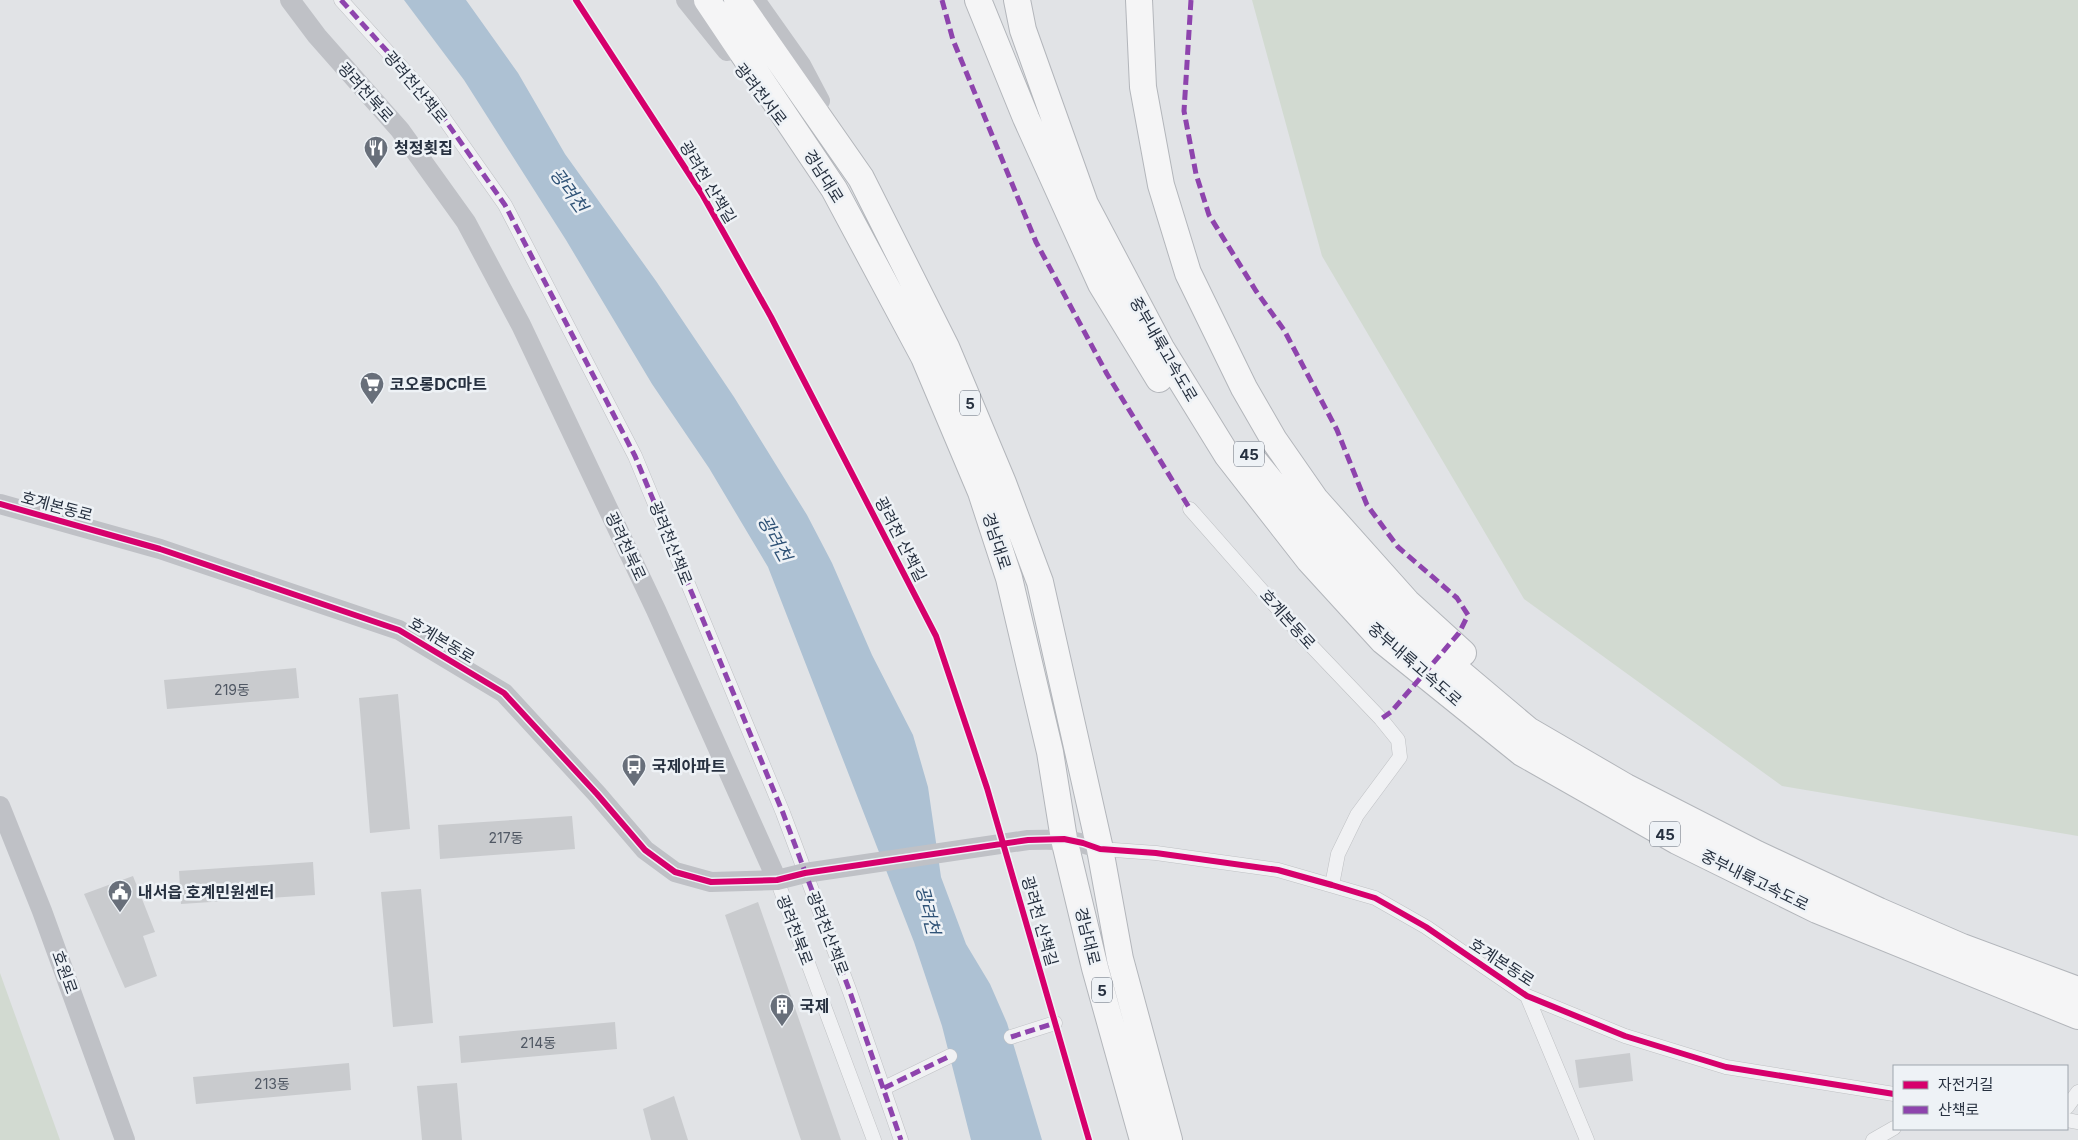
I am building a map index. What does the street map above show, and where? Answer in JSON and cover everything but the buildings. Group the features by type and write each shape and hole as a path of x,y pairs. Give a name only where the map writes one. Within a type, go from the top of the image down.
{"highway":[{"name":"경남대로","path":"707,0 834,188 924,357 981,492 1009,578 1050,752 1064,839 1095,968 1143,1140"},
{"name":"경남대로","path":"737,0 861,178 946,347 1004,483 1040,582 1100,849 1120,959 1169,1140"},
{"path":"978,0 1026,118 1101,284 1155,373 1217,464 1309,560"},
{"name":"중부내륙고속도로","path":"1017,0 1023,30 1085,204 1161,348 1227,455 1309,560 1383,641 1522,753 1677,841 1817,910 2078,1016"},
{"name":"중부내륙고속도로","path":"1033,0 1054,75 1102,198 1164,326 1237,438 1305,523 1407,628 1528,730 1626,786 1757,854 1879,911 1962,947 2078,990"},
{"path":"1139,0 1143,87 1164,194 1188,273 1244,388 1274,440 1315,499 1408,602 1525,711 1626,786"}],"street":[{"name":"광려천북로","path":"290,0 317,36 400,130 466,222 521,326 647,592 777,880 874,1140"},
{"name":"광려천산책로","path":"341,0 431,100 505,206 634,456 775,795 850,992 901,1140"},
{"name":"광려천서로","path":"686,0 710,28 834,188"},
{"path":"755,0 801,66 861,178"},
{"name":"호계본동로","path":"0,504 160,548 399,630 504,693 646,850 675,872 711,882 777,880 805,873 1028,840 1064,839 1100,849 1156,853 1278,870 1374,898 1426,927 1527,996 1625,1036 1726,1067 1893,1094"},
{"name":"호계본동로","path":"1190,509 1300,634 1381,718 1398,740 1400,757 1357,815 1338,854 1332,885"},
{"name":"호원로","path":"0,806 42,911 125,1140"},
{"path":"1527,996 1587,1140"},
{"path":"1011,1037 1055,1023"},
{"path":"884,1088 950,1056"},
{"path":"2068,1106 2078,1092"},
{"path":"1873,1140 1893,1129"}],"shaded area":[{"path":"1252,0 2078,0 2078,836 1782,786 1524,599 1322,256"},
{"path":"0,973 60,1140 0,1140"}],"water":[{"name":"광려천","path":"404,0 466,0 518,73 565,154 656,281 734,397 807,515 832,563 872,655 913,735 928,787 941,877 966,944 990,984 1007,1023 1042,1140 971,1140 942,1026 914,942 768,567 709,468 652,384 566,240 464,80"}],"marked path":[{"path":"341,0 431,100 505,205 635,456 783,813 850,992 901,1140"},
{"path":"942,0 953,40 1036,242 1107,374 1190,509"},
{"path":"1191,0 1184,111 1196,174 1209,215 1256,291 1284,330 1337,430 1367,505 1398,547 1457,598 1468,615 1459,633 1391,712 1381,719"},
{"path":"1011,1037 1055,1023"},
{"path":"884,1088 950,1056"}],"cycle path":[{"name":"광려천 산책길","path":"576,0 702,194 771,317 936,636 987,788 1089,1140"},
{"path":"0,504 160,549 399,630 504,693 597,794 645,850 675,872 711,882 777,880 805,873 1028,840 1064,839 1100,849 1156,853 1278,870 1375,898 1426,927 1527,996 1625,1036 1726,1067 1893,1094"}],"place":[{"name":"청정횟집","path":"376,169"},
{"name":"코오롱DC마트","path":"372,405"},
{"name":"국제아파트","path":"634,787"},
{"name":"내서읍 호계민원센터","path":"120,913"},
{"name":"국제","path":"782,1027"}]}
